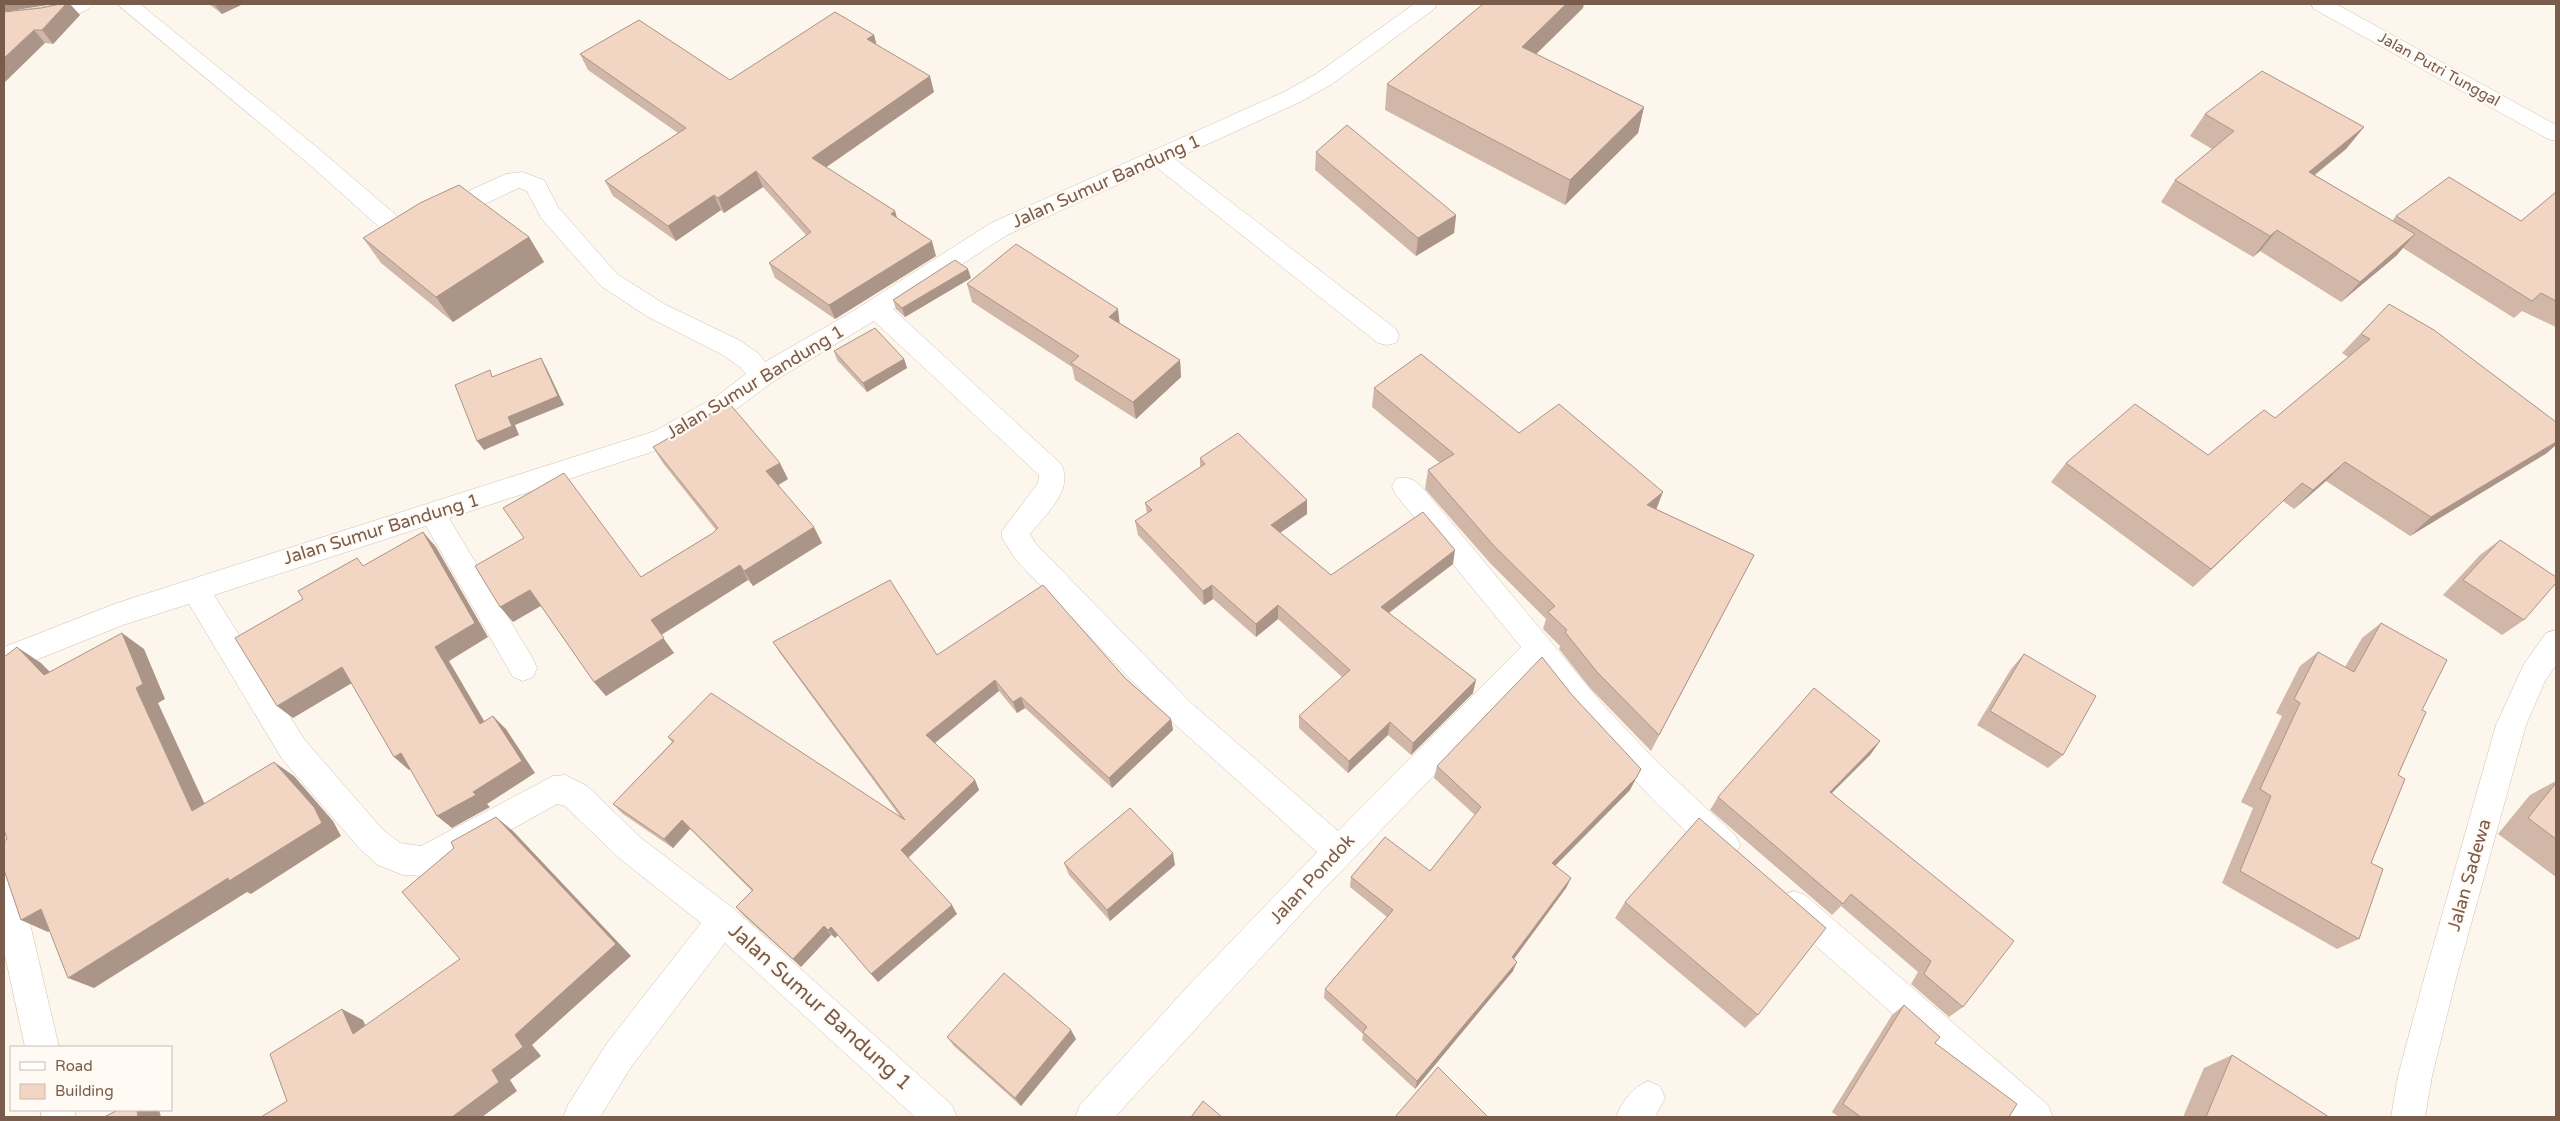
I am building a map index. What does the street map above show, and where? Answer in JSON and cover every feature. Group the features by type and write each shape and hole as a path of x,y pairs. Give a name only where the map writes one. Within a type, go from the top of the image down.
{"street":[{"path":"4,19 62,12 83,4"},
{"path":"127,4 311,154 393,226 400,230 410,229 514,180 529,182 536,186 554,218 609,280 657,311 730,347 749,360 762,376"},
{"name":"Jalan Sumur Bandung 1","path":"4,660 117,615 194,589 664,438 726,403 762,376 876,308 999,229 1292,97 1324,78 1427,4"},
{"name":"Jalan Putri Tunggal","path":"2321,4 2556,134"},
{"path":"1159,158 1387,336"},
{"path":"876,308 1052,471 1053,480 1050,488 1016,531 1016,538 1026,552 1180,711 1338,851"},
{"path":"1405,487 1455,543 1579,698 1685,810 1742,860"},
{"path":"432,513 523,668"},
{"path":"194,589 293,749 371,839 389,854 403,860 424,861 553,790 565,790 576,796 630,848 723,920"},
{"name":"Jalan Sadewa","path":"2408,1117 2415,1076 2441,976 2511,725 2534,673 2556,642"},
{"name":"Jalan Pondok","path":"1092,1117 1180,1018 1338,851 1539,648"},
{"path":"4,881 42,1046"},
{"path":"1770,885 2036,1117"},
{"name":"Jalan Sumur Bandung 1","path":"580,1117 619,1055 723,920 940,1117"}],"building":[{"path":"66,4 42,30 34,30 4,58 4,12"},
{"path":"1483,4 1566,4 1522,47 1644,107 1570,180 1387,84"},
{"path":"835,12 874,35 867,39 930,76 812,158 895,211 891,214 932,241 829,305 769,263 811,232 756,171 718,198 714,195 668,226 605,181 686,128 580,54 639,20 730,80"},
{"path":"2262,71 2364,127 2309,172 2415,234 2360,282 2277,230 2270,236 2175,180 2234,131 2205,114"},
{"path":"1347,125 1456,215 1418,238 1316,152"},
{"path":"2449,177 2521,221 2556,192 2556,301 2541,293 2532,301 2396,216"},
{"path":"459,185 529,237 436,297 363,238 420,203"},
{"path":"1016,244 1118,309 1109,317 1180,360 1133,402 1071,363 1079,356 967,284"},
{"path":"955,260 968,269 902,308 893,300"},
{"path":"2389,304 2434,330 2556,422 2556,442 2431,517 2345,462 2313,490 2302,483 2211,569 2066,463 2135,404 2208,455 2264,410 2275,418 2370,339 2361,334"},
{"path":"875,328 904,359 863,383 834,351"},
{"path":"1421,354 1519,433 1559,404 1663,492 1647,505 1754,555 1659,735 1597,672 1565,632 1567,630 1548,612 1555,606 1494,546 1428,470 1454,454 1374,388"},
{"path":"541,358 558,396 508,417 512,426 477,441 455,385 490,370 492,377"},
{"path":"729,403 780,463 766,471 814,527 744,571 740,565 651,620 664,638 594,682 530,590 500,607 475,566 524,538 503,508 564,473 641,577 713,533 718,528 653,447"},
{"path":"1238,433 1307,500 1271,525 1331,575 1423,512 1455,550 1381,607 1476,680 1413,743 1390,722 1349,761 1299,716 1350,670 1278,605 1256,624 1212,585 1203,591 1135,521 1152,510 1145,503 1205,464 1200,458"},
{"path":"423,532 475,623 435,647 480,724 493,716 522,761 473,792 476,795 437,816 401,753 394,757 342,667 277,706 235,638 303,599 298,591 357,558 363,566"},
{"path":"2500,540 2556,577 2556,583 2524,620 2463,580"},
{"path":"890,580 937,655 1043,585 1125,678 1171,719 1109,778 1021,697 1013,702 995,680 926,735 975,780 901,850 952,905 871,974 831,927 828,930 824,926 793,959 736,907 753,890 682,820 664,839 613,804 674,741 668,737 711,693 905,820 773,642"},
{"path":"2381,623 2447,660 2422,710 2426,712 2398,775 2405,779 2371,863 2383,869 2359,939 2240,871 2271,796 2260,789 2300,703 2294,699 2318,652 2354,672"},
{"path":"122,633 143,684 136,688 192,811 274,762 314,807 322,823 229,881 228,878 68,978 41,909 21,920 4,870 4,841 7,839 4,829 4,657 17,647 44,675"},
{"path":"2024,654 2096,696 2063,755 1990,711"},
{"path":"1542,657 1572,695 1641,769 1636,778 1552,863 1571,878 1512,957 1517,962 1417,1081 1363,1032 1367,1027 1325,989 1393,910 1351,877 1385,837 1430,871 1481,807 1437,766"},
{"path":"1814,688 1880,741 1830,792 2014,941 1963,1007 1924,974 1931,961 1851,894 1843,904 1718,797"},
{"path":"2556,783 2556,839 2528,818"},
{"path":"1130,808 1173,853 1107,910 1064,863"},
{"path":"496,817 616,944 515,1035 523,1047 492,1070 499,1082 452,1117 261,1117 287,1101 270,1054 342,1009 353,1034 460,959 402,892 454,848 451,842"},
{"path":"1699,818 1826,928 1758,1015 1625,902"},
{"path":"1004,973 1071,1030 1015,1098 947,1037"},
{"path":"1904,1005 1940,1037 1935,1043 2017,1104 2009,1117 1861,1117 1843,1104"},
{"path":"2232,1055 2329,1117 2206,1117"},
{"path":"1438,1067 1488,1117 1395,1117"},
{"path":"1203,1101 1222,1117 1191,1117"},
{"path":"116,1111 137,1111 138,1117 104,1117"}]}
